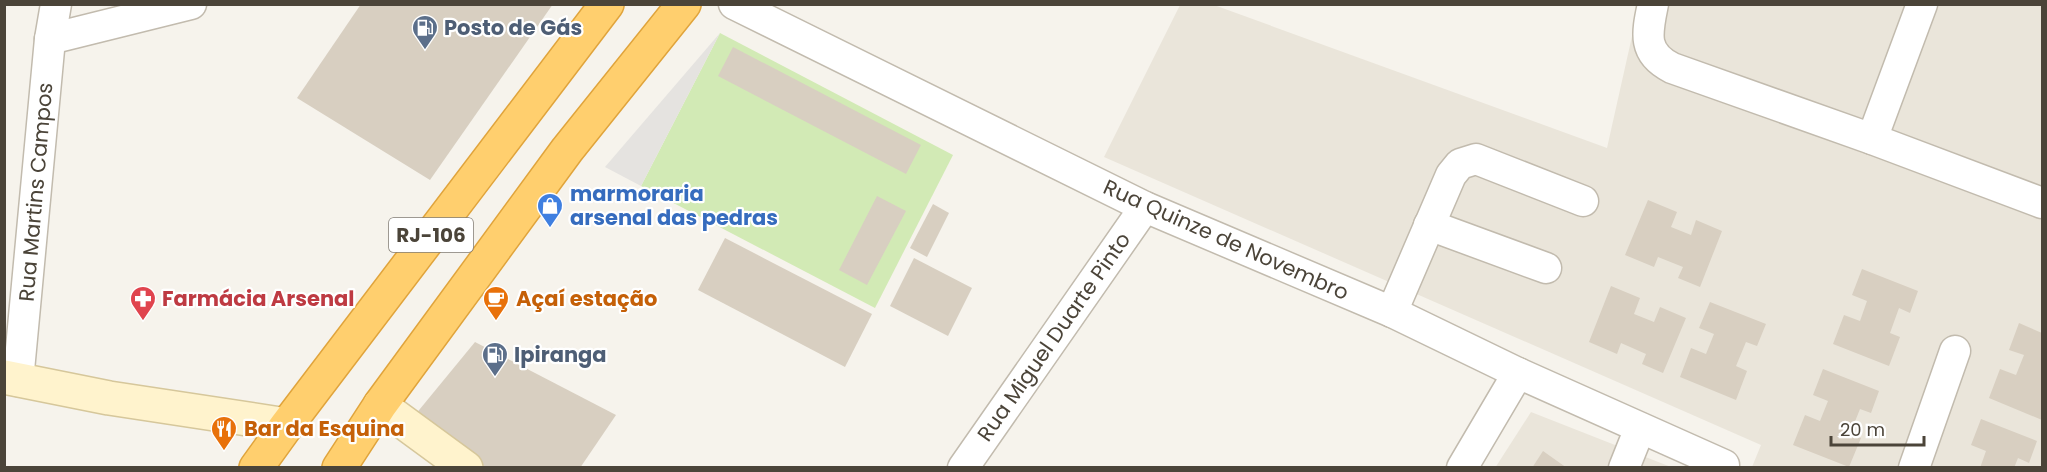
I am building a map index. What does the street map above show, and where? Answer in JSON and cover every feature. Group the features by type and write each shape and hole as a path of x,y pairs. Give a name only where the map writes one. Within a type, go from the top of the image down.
{"highway":[{"name":"RJ-106","path":"256,468 286,425 607,4"},
{"name":"RJ-106","path":"339,468 381,405 567,150 684,4"}],"street":[{"name":"Rua Martins Campos","path":"11,379 56,4"},
{"path":"50,39 191,4"},
{"name":"Rua Quinze de Novembro","path":"734,4 1145,207 1392,312 1518,373 1724,465"},
{"path":"1653,4 1647,32 1650,48 1661,63 2043,203"},
{"path":"1872,139 1922,4"},
{"path":"1392,312 1451,175 1460,164 1476,159 1583,201"},
{"name":"Rua Miguel Duarte Pinto","path":"965,467 1145,207"},
{"path":"1429,225 1546,268"},
{"path":"1914,468 1955,351"},
{"path":"1462,468 1518,373"},
{"path":"11,379 109,398 286,425"},
{"path":"381,405 466,468"},
{"path":"1624,468 1640,428"}],"shaded area":[{"path":"1180,5 1214,5 1607,148 1639,5 2042,5 2042,467 1752,467 1761,445 1104,157"},
{"path":"720,33 641,186 605,167"},
{"path":"1531,412 1671,467 1495,468"}],"green space":[{"path":"720,33 953,155 875,308 641,186"}],"building":[{"name":"Posto de Gás","path":"361,4 553,4 430,180 297,98"},
{"path":"733,47 921,145 906,174 718,76"},
{"path":"877,196 906,211 867,285 839,270"},
{"path":"1648,200 1677,212 1671,227 1691,235 1696,220 1722,231 1700,287 1678,278 1683,267 1658,257 1654,267 1625,255"},
{"path":"933,204 949,213 927,257 910,248"},
{"path":"725,238 872,314 845,367 698,290"},
{"path":"914,258 972,288 948,336 890,306"},
{"path":"1862,269 1918,291 1910,313 1899,308 1890,333 1900,337 1889,366 1833,344 1844,315 1860,321 1867,301 1852,295"},
{"path":"1611,286 1640,298 1634,314 1654,322 1660,307 1686,318 1663,373 1642,364 1646,354 1621,343 1617,354 1589,342"},
{"path":"1710,302 1766,324 1757,346 1746,342 1736,366 1747,371 1736,400 1680,377 1691,348 1706,354 1714,334 1699,328"},
{"path":"2019,323 2042,333 2042,420 1989,398 2000,369 2016,375 2024,355 2009,350"},
{"name":"Ipiranga","path":"475,342 616,415 580,468 487,468 415,415"},
{"path":"1823,369 1879,391 1871,413 1860,409 1850,434 1861,438 1849,467 1793,445 1805,415 1820,421 1828,401 1813,395"},
{"path":"1981,419 2037,441 2029,463 2018,458 2014,468 1980,468 1986,451 1971,445"},
{"path":"1543,451 1567,468 1532,468"}],"place":[{"name":"Posto de Gás","path":"425,51"},
{"name":"marmoraria arsenal das pedras","path":"550,229"},
{"name":"Farmácia Arsenal","path":"143,322"},
{"name":"Açaí estação","path":"496,322"},
{"name":"Ipiranga","path":"495,378"},
{"name":"Bar da Esquina","path":"224,452"}]}
